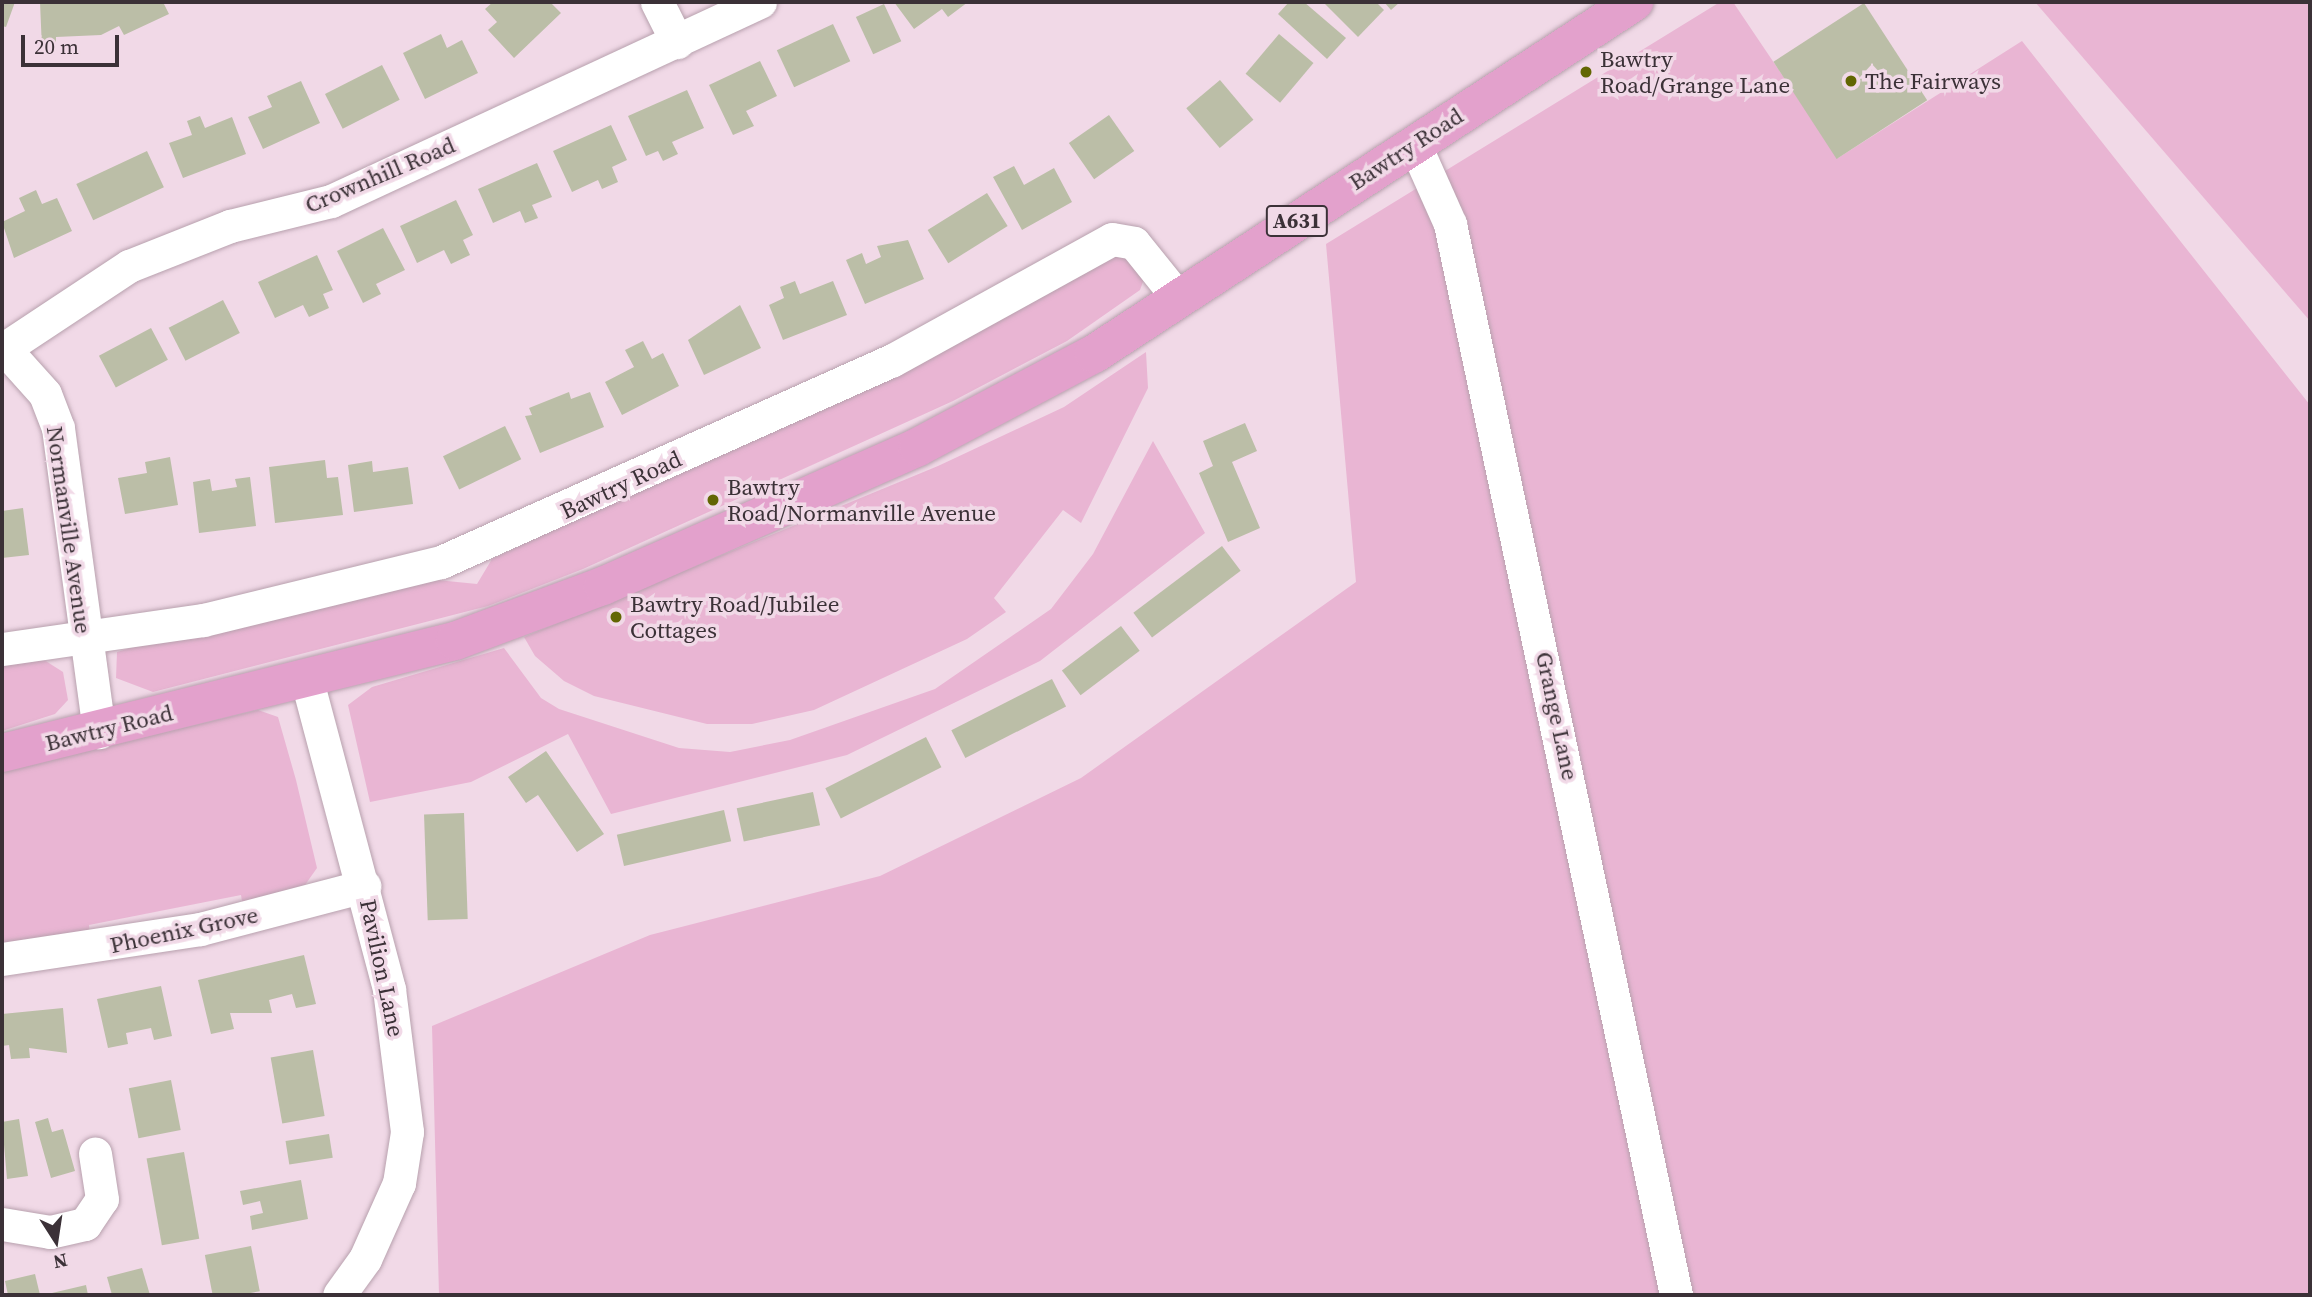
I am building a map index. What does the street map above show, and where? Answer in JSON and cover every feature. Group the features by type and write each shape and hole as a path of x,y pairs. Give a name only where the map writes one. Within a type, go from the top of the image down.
{"main road":[{"name":"Bawtry Road","path":"2,753 99,732 455,641 640,570 1021,398 1179,299 1634,2"}],"street":[{"path":"657,2 677,42"},
{"name":"Crownhill Road","path":"3,347 129,266 230,226 331,201 760,2"},
{"name":"Grange Lane","path":"1415,143 1450,224 1676,1295"},
{"name":"Bawtry Road","path":"2,649 84,638 361,584 497,540 891,361 1112,239 1134,243 1179,299"},
{"name":"Normanville Avenue","path":"3,347 45,394 58,428 84,638 99,732"},
{"name":"Pavilion Lane","path":"306,677 364,886 403,1065 407,1132 400,1183 365,1259 339,1295"},
{"name":"Phoenix Grove","path":"2,960 200,929 364,886"},
{"path":"2,1224 50,1232 85,1224 102,1199 95,1154"}],"shaded area":[{"path":"1720,2 1733,2 1838,158 2022,41 2310,405 2310,1295 439,1295 432,1026 650,935 880,876 1081,778 1356,582 1326,244"},
{"path":"2035,2 2310,2 2310,321"},
{"path":"1121,255 1146,273 1140,290 1067,341 953,401 583,569 488,606 153,692 116,678 117,652 137,646 427,579 477,584 492,559 711,455 1096,258"},
{"path":"1146,352 1148,388 1081,523 1063,510 994,598 1006,612 967,639 814,710 752,724 707,724 594,696 564,681 535,656 524,637 938,466 1064,407"},
{"path":"1153,441 1205,533 1040,661 847,755 611,814 568,734 471,782 370,802 348,705 372,687 504,648 541,698 559,709 679,748 730,752 790,740 935,689 1051,609 1093,554"},
{"path":"41,658 63,672 68,700 55,714 2,731 2,662"},
{"path":"258,710 278,717 296,780 317,868 305,885 243,907 241,895 89,925 90,936 2,946 2,771"}],"building":[{"path":"2,2 15,2 6,27 2,26"},
{"path":"40,2 163,2 169,14 124,35 119,26 101,35 56,37 56,49 42,49"},
{"path":"493,2 550,2 561,13 514,58 488,30 497,22 485,9"},
{"path":"894,2 968,2 948,17 942,9 914,29"},
{"path":"1289,2 1304,2 1346,38 1327,59 1278,14"},
{"path":"1323,2 1376,2 1384,10 1358,37"},
{"path":"1384,2 1400,2 1391,10"},
{"name":"The Fairways","path":"1864,3 1927,100 1837,159 1773,62"},
{"path":"884,4 901,41 873,54 856,17"},
{"path":"833,24 850,61 794,87 777,50"},
{"path":"441,34 447,48 462,40 478,73 425,99 403,53"},
{"path":"1279,34 1313,63 1280,103 1246,74"},
{"path":"760,61 777,96 746,111 754,126 733,135 709,85"},
{"path":"382,65 400,100 343,129 325,94"},
{"path":"1220,80 1253,120 1220,148 1186,108"},
{"path":"301,81 320,123 263,149 248,117 272,107 267,96"},
{"path":"687,90 704,128 672,142 678,154 663,161 658,151 646,156 628,116"},
{"path":"1109,115 1134,151 1094,179 1069,143"},
{"path":"200,116 205,128 232,117 246,154 183,178 169,143 192,135 187,121"},
{"path":"611,125 627,160 612,167 618,182 602,189 598,180 572,192 553,151"},
{"path":"147,151 164,187 93,220 76,184"},
{"path":"537,163 552,197 532,205 538,218 525,223 520,211 493,223 478,189"},
{"path":"1014,166 1024,185 1054,168 1072,202 1022,230 993,177"},
{"path":"36,190 42,204 57,198 72,231 14,258 2,222 25,211 19,198"},
{"path":"987,193 1008,226 948,263 928,230"},
{"path":"456,200 473,235 463,240 470,255 451,264 444,250 417,263 400,226"},
{"path":"383,228 405,270 376,284 381,294 363,303 337,251"},
{"path":"908,240 924,279 865,304 846,260 862,253 866,264 881,257 877,246"},
{"path":"317,255 333,290 323,294 329,308 309,317 303,305 275,318 258,282"},
{"path":"795,281 800,294 833,281 847,315 783,340 769,305 784,298 780,287"},
{"path":"223,300 240,333 185,361 169,328"},
{"path":"740,305 761,348 704,375 688,340"},
{"path":"151,328 168,360 116,387 99,356"},
{"path":"643,341 652,359 663,353 679,386 622,415 605,382 634,367 625,350"},
{"path":"569,392 571,399 590,392 604,427 540,453 525,416 532,415 529,408"},
{"path":"1245,423 1257,451 1232,462 1260,528 1228,542 1199,473 1213,466 1203,441"},
{"path":"505,426 521,459 459,490 443,456"},
{"path":"170,457 178,505 125,514 118,478 147,473 145,462"},
{"path":"325,460 327,478 338,477 343,515 275,523 269,467"},
{"path":"372,461 373,472 408,467 413,504 354,512 348,465"},
{"path":"250,477 256,526 199,533 193,482 210,479 212,491 237,487 235,479"},
{"path":"23,508 29,555 2,558 2,511"},
{"path":"1222,546 1241,571 1152,638 1133,613"},
{"path":"1121,626 1140,651 1081,695 1062,671"},
{"path":"1052,679 1066,707 965,758 951,730"},
{"path":"926,737 941,767 841,819 825,788"},
{"path":"546,751 604,834 577,852 538,795 526,803 508,777"},
{"path":"813,792 820,825 744,841 737,808"},
{"path":"724,810 731,841 624,866 617,835"},
{"path":"464,813 468,919 428,920 424,814"},
{"path":"304,955 316,1004 296,1008 292,994 269,1000 272,1013 230,1013 234,1029 211,1034 198,980"},
{"path":"161,986 172,1036 154,1040 151,1028 126,1033 128,1044 108,1048 97,999"},
{"path":"63,1008 67,1053 29,1048 30,1058 11,1059 9,1045 2,1046 2,1014"},
{"path":"313,1050 325,1116 282,1123 271,1057"},
{"path":"171,1080 181,1130 139,1138 129,1088"},
{"path":"48,1118 52,1132 63,1129 75,1171 51,1178 35,1122"},
{"path":"19,1119 28,1176 7,1179 2,1122"},
{"path":"329,1134 333,1158 289,1165 286,1141"},
{"path":"184,1152 199,1239 162,1245 147,1159"},
{"path":"301,1180 308,1219 252,1230 250,1216 263,1213 260,1201 243,1205 240,1191"},
{"path":"251,1246 260,1291 240,1295 213,1295 205,1255"},
{"path":"142,1268 150,1295 112,1295 107,1277"},
{"path":"35,1274 40,1295 8,1295 5,1281"},
{"path":"86,1285 88,1295 52,1293"}],"place":[{"name":"Bawtry Road/Grange Lane","path":"1586,72"},
{"name":"The Fairways","path":"1851,81"},
{"name":"Bawtry Road/Normanville Avenue","path":"713,500"},
{"name":"Bawtry Road/Jubilee Cottages","path":"616,617"}]}
